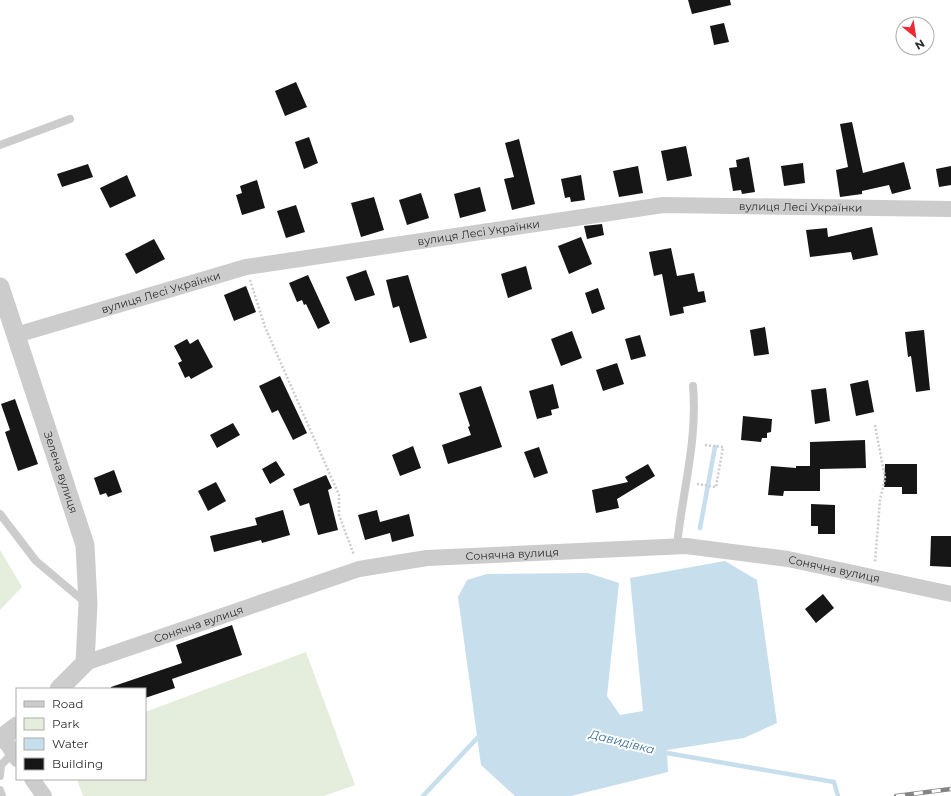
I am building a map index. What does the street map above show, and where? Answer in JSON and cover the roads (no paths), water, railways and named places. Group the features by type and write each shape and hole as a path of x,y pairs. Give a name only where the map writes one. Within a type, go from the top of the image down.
{"street":[{"name":"вулиця Лесі Українки","path":"16,334 246,267 663,206 951,209"},
{"name":"Зелена вулиця","path":"0,287 85,545 88,604 85,663"},
{"name":"Сонячна вулиця","path":"85,663 359,569 427,558 676,546 788,559 951,594"},
{"path":"60,688 85,663"},
{"path":"7,734 15,756"},
{"path":"33,780 44,796"}],"lane":[{"path":"0,145 70,119"},
{"path":"676,546 694,432 696,410 694,386"},
{"path":"0,514 36,561 88,604"},
{"path":"0,776 1,766 15,756"},
{"path":"0,790 2,796"}],"water":[{"path":"725,561 757,580 777,723 744,738 667,750 668,772 571,796 515,796 481,765 458,597 467,580 487,574 588,573 619,583 607,696 620,715 643,711 630,578"}],"waterway":[{"path":"700,528 715,447"},
{"name":"Давидівка","path":"423,796 480,735"},
{"name":"Давидівка","path":"661,752 834,782 838,796"}],"railway":[{"path":"896,796 951,789"}]}
